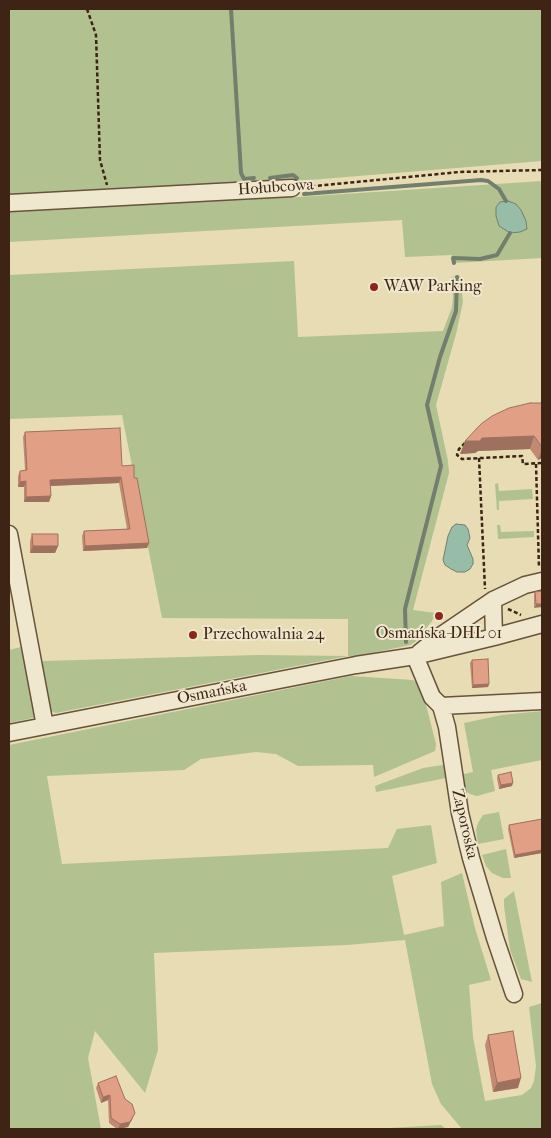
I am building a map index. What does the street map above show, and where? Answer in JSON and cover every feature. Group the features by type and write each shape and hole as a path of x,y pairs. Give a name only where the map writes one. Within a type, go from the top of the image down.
{"street":[{"name":"Hołubcowa","path":"9,203 292,188"},
{"path":"9,534 45,726"},
{"path":"415,656 488,597 541,581"},
{"path":"488,597 494,637"},
{"name":"Osmańska","path":"9,733 356,665 415,656 542,624"},
{"name":"Zaporoska","path":"415,656 432,696 441,706 447,727 460,812 471,858 514,994"},
{"path":"441,706 542,701"}],"path":[{"path":"87,9 96,35 100,160 111,198"},
{"name":"Hołubcowa","path":"292,188 459,172 542,170"},
{"path":"470,438 459,448 457,455 462,459 522,456 523,464 542,463"},
{"path":"479,458 484,578 488,597"},
{"path":"536,464 541,581"}],"shaded area":[{"path":"9,9 542,9 542,161 236,186 9,198"},
{"path":"542,181 542,258 454,263 452,255 405,257 402,220 9,242 9,210 244,196 274,197 286,195 298,197"},
{"path":"508,201 516,204 521,210 527,229 510,233 499,226 496,207 500,202"},
{"path":"294,261 298,337 443,331 452,307 451,277 460,276 463,302 436,405 449,473 413,610 436,613 415,642 410,645 353,657 348,656 348,619 162,618 122,415 9,419 9,275"},
{"path":"498,483 499,491 532,489 533,499 499,501 499,510 497,510 495,484"},
{"path":"456,524 465,525 470,538 467,545 473,559 473,564 465,572 457,572 451,569 445,565 443,560 448,536 452,527"},
{"path":"497,525 500,525 501,532 534,531 534,537 498,539"},
{"path":"21,647 36,715 33,718 9,723 9,650"},
{"path":"257,655 348,656 56,713 50,710 41,668 43,661"},
{"path":"351,676 413,680 421,685 436,744 435,751 374,777 373,765 298,766 276,754 256,752 201,759 184,770 47,776 62,864 388,848 397,829 431,825 437,863 392,876 404,935 444,926 441,882 462,873 475,928 491,980 469,985 473,1037 485,1101 522,1095 531,1088 536,1066 529,1007 542,1003 542,1129 462,1129 441,1104 432,1084 405,940 347,945 154,953 158,1050 145,1093 95,1031 88,1058 101,1129 9,1129 9,745"},
{"path":"542,711 542,760 491,770 495,791 477,796 464,790 460,775 473,772 464,723 502,715"},
{"path":"449,764 451,777 376,792 375,786 423,768"},
{"path":"499,812 504,839 478,844 476,830 483,815"},
{"path":"506,849 511,878 503,878 492,873 486,866 482,855"},
{"path":"514,891 532,982 521,979 510,950 504,899"},
{"path":"441,1125 446,1129 373,1129"}],"building":[{"path":"530,403 542,403 542,447 534,436 482,438 480,441 465,441 481,424 492,416 509,408"},
{"path":"120,428 122,466 134,465 134,478 137,478 149,543 85,546 84,531 130,529 121,477 50,480 51,496 26,497 26,481 20,482 20,471 27,470 25,432"},
{"path":"32,534 58,534 58,546 33,546"},
{"path":"542,591 542,604 536,604 535,592"},
{"path":"488,659 489,684 473,685 472,660"},
{"path":"511,772 513,783 501,785 498,775"},
{"path":"542,819 542,850 515,855 509,825"},
{"path":"513,1031 521,1078 497,1083 488,1035"},
{"path":"116,1076 125,1099 132,1104 135,1113 130,1122 120,1124 111,1118 110,1095 103,1097 98,1083"}],"waterway":[{"path":"231,9 241,173 244,179 254,178"},
{"path":"270,178 293,175 297,178"},
{"path":"304,194 481,180 488,181 499,189 506,201"},
{"path":"454,263 453,258 480,259 497,255 510,233"},
{"path":"406,642 405,609 441,466 427,405 440,357 456,311 457,277"}],"place":[{"name":"WAW Parking","path":"374,287"},
{"name":"Osmańska-DHL 01","path":"439,616"},
{"name":"Przechowalnia 24","path":"193,635"}]}
